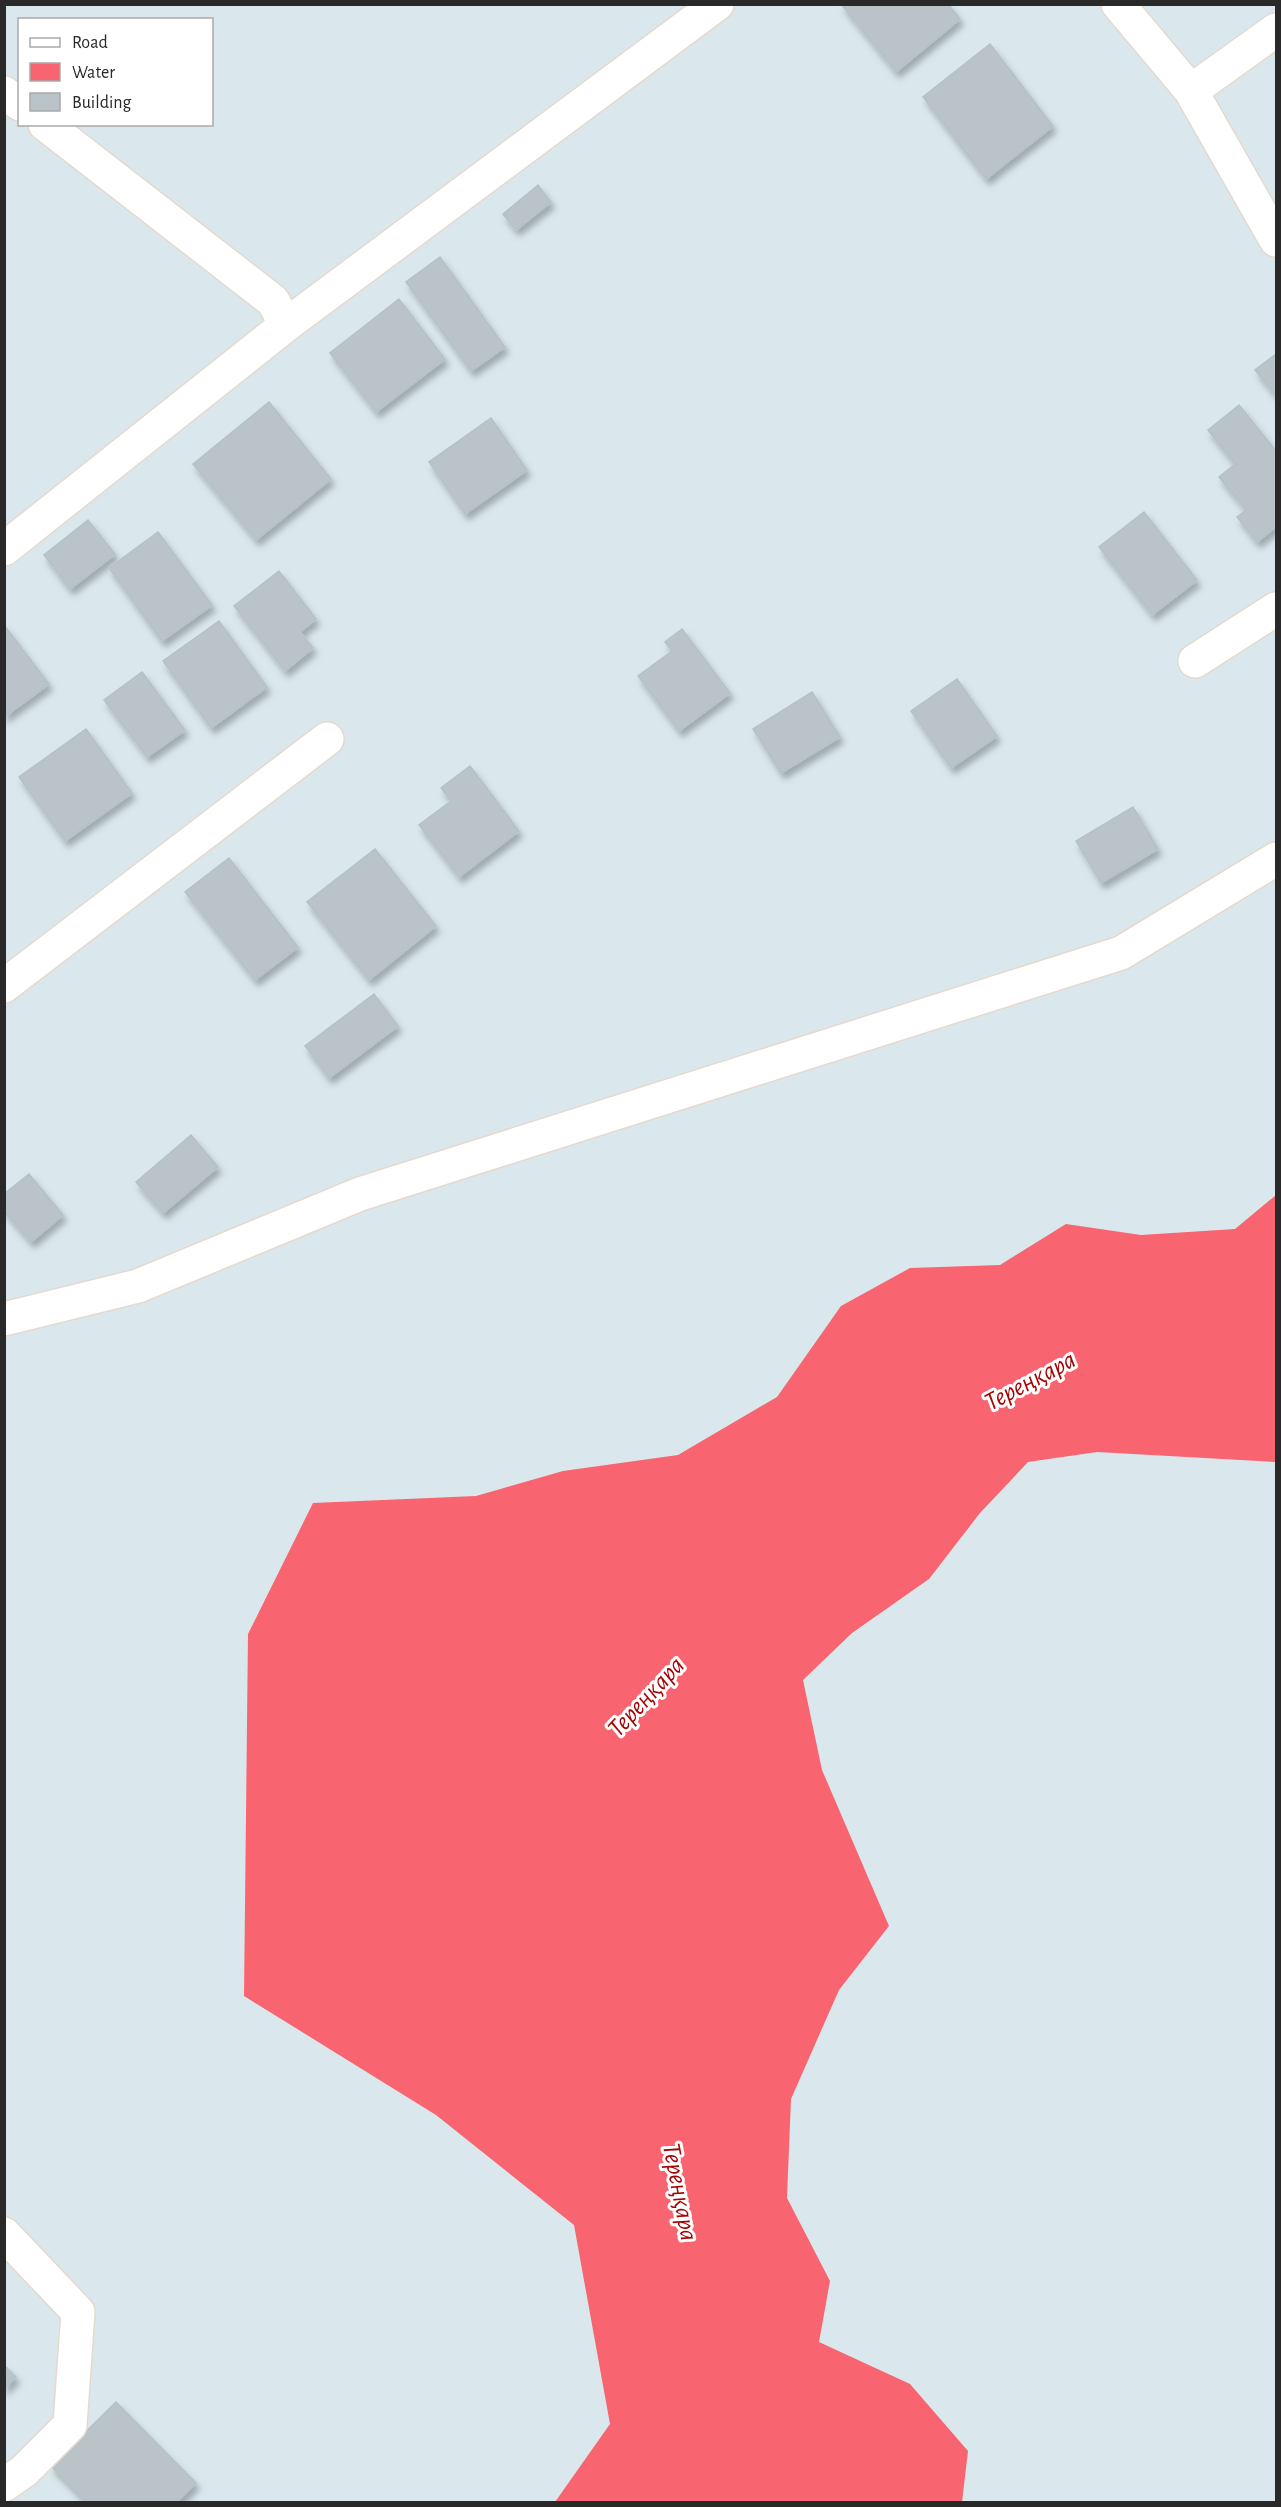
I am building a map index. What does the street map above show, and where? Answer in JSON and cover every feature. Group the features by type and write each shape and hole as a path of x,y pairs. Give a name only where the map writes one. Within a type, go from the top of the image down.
{"street":[{"path":"4,549 286,325 717,4"},
{"path":"1118,4 1191,91 1276,240"},
{"path":"1191,91 1276,30"},
{"path":"4,93 18,104"},
{"path":"48,126 273,301 286,325"},
{"path":"1195,661 1276,609"},
{"path":"4,986 327,739"},
{"path":"4,1319 138,1286 360,1194 1121,953 1276,859"},
{"path":"4,2235 78,2312 70,2425 24,2470 4,2485"}],"water":[{"name":"Тереңқара","path":"1276,1195 1276,1462 1097,1452 1028,1462 980,1513 929,1579 852,1633 803,1680 822,1770 889,1926 839,1990 791,2099 787,2198 830,2281 819,2342 910,2384 968,2451 962,2502 555,2502 610,2424 574,2225 436,2115 244,1996 248,1634 313,1503 476,1496 563,1471 678,1455 777,1397 841,1306 910,1268 1000,1265 1066,1224 1141,1235 1235,1229"}],"building":[{"path":"841,4 948,4 960,19 896,72"},
{"path":"990,44 1053,126 986,179 923,97"},
{"path":"538,185 551,202 516,230 503,214"},
{"path":"440,257 505,347 471,371 406,282"},
{"path":"399,299 445,359 376,412 330,353"},
{"path":"1276,354 1276,396 1255,370"},
{"path":"269,402 331,479 256,540 193,464"},
{"path":"1239,405 1276,451 1276,527 1257,542 1237,517 1246,510 1219,477 1235,464 1208,430"},
{"path":"491,418 527,470 465,514 429,462"},
{"path":"1144,512 1197,580 1152,615 1099,547"},
{"path":"88,520 115,554 70,589 44,555"},
{"path":"158,532 212,605 162,641 109,568"},
{"path":"279,571 316,619 300,632 313,648 285,671 234,606"},
{"path":"219,621 267,687 211,728 163,661"},
{"path":"4,625 49,684 4,717"},
{"path":"682,629 730,693 679,731 638,676 672,651 665,642"},
{"path":"142,672 185,730 147,757 104,700"},
{"path":"957,679 997,736 951,768 911,711"},
{"path":"812,692 840,737 781,773 753,729"},
{"path":"86,729 132,793 65,841 19,777"},
{"path":"470,766 519,831 459,877 419,825 451,801 441,788"},
{"path":"1133,807 1158,849 1101,883 1076,841"},
{"path":"375,849 436,926 369,980 307,902"},
{"path":"229,858 298,947 255,980 185,892"},
{"path":"374,994 398,1026 329,1078 305,1046"},
{"path":"191,1135 218,1167 163,1213 136,1182"},
{"path":"29,1174 63,1215 31,1242 4,1211 4,1194"},
{"path":"4,2365 16,2377 4,2389"},
{"path":"116,2402 196,2483 177,2502 87,2502 51,2466"}]}
